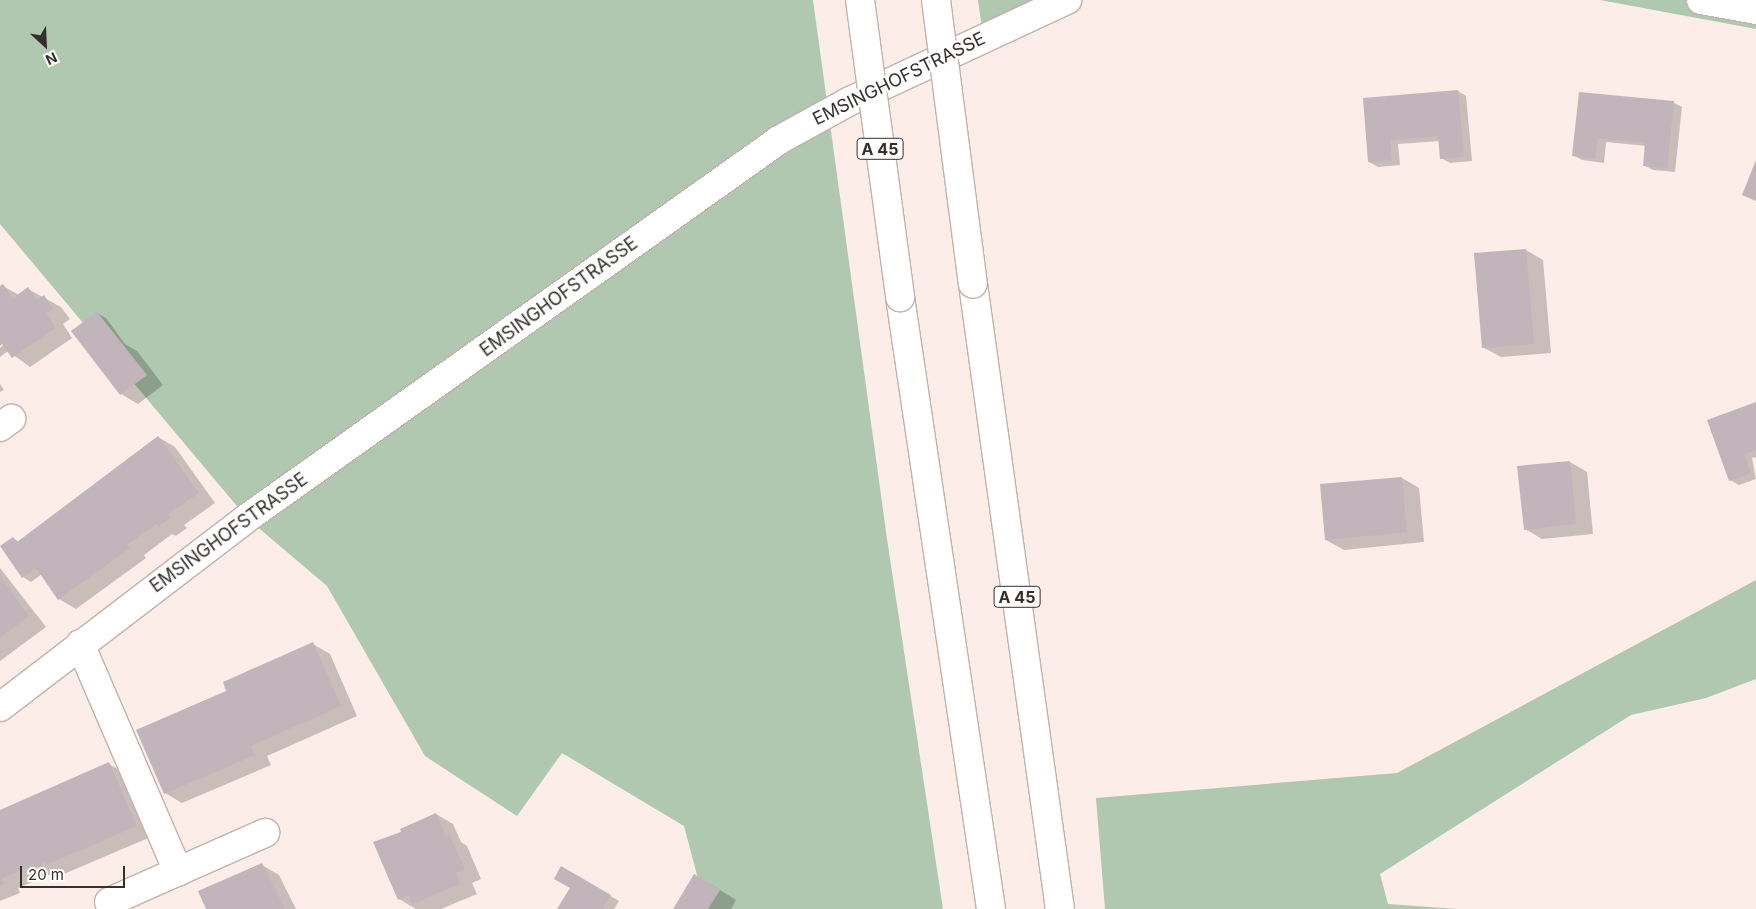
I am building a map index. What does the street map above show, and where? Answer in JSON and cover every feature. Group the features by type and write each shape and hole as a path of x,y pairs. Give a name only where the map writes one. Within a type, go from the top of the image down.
{"main road":[{"name":"A 45","path":"860,0 900,297 991,909"},
{"name":"A 45","path":"936,0 1060,909"},
{"name":"EMSINGHOFSTRASSE","path":"0,707 247,518 779,140 848,102 1067,0"},
{"path":"1701,0 1756,10"},
{"path":"80,644 178,872"},
{"path":"109,902 265,832"}],"green space":[{"path":"0,0 813,0 887,539 943,909 706,909 684,826 562,753 517,816 425,756 327,586 247,518 0,224"},
{"path":"978,0 1054,0 984,42"},
{"path":"1600,0 1756,0 1756,29"},
{"path":"1756,580 1756,679 1706,698 1631,715 1380,874 1388,904 1458,909 1105,909 1096,798 1397,773"}],"building":[{"path":"1458,90 1464,157 1440,159 1438,136 1390,140 1392,161 1368,162 1363,98"},
{"path":"1579,92 1674,101 1667,168 1643,166 1645,143 1598,138 1595,159 1572,156"},
{"path":"1756,160 1756,201 1742,195"},
{"path":"1526,249 1534,344 1482,348 1474,253"},
{"path":"3,284 13,298 28,287 37,300 44,295 53,309 46,314 56,328 12,358 2,344 0,346 0,286"},
{"path":"97,312 147,375 120,395 71,331"},
{"path":"1756,402 1756,450 1744,454 1751,473 1729,481 1707,420"},
{"path":"158,436 199,493 168,514 171,518 158,527 156,524 127,545 130,548 58,600 36,568 22,578 0,546 13,537 17,542"},
{"path":"1570,461 1576,524 1524,530 1517,466"},
{"path":"1402,477 1407,532 1325,540 1320,484"},
{"path":"0,576 29,616 0,638"},
{"path":"313,642 341,706 251,746 255,755 164,794 136,730 226,691 223,682"},
{"path":"109,762 137,826 46,865 44,860 40,868 33,865 2,878 4,884 0,885 0,810"},
{"path":"436,813 446,837 450,835 465,870 456,873 460,884 412,904 408,895 398,900 373,842 401,832 400,829"},
{"path":"262,863 285,909 206,909 198,891"},
{"path":"561,866 611,895 603,909 557,909 570,888 554,879"},
{"path":"694,874 720,890 708,909 673,909"}]}
